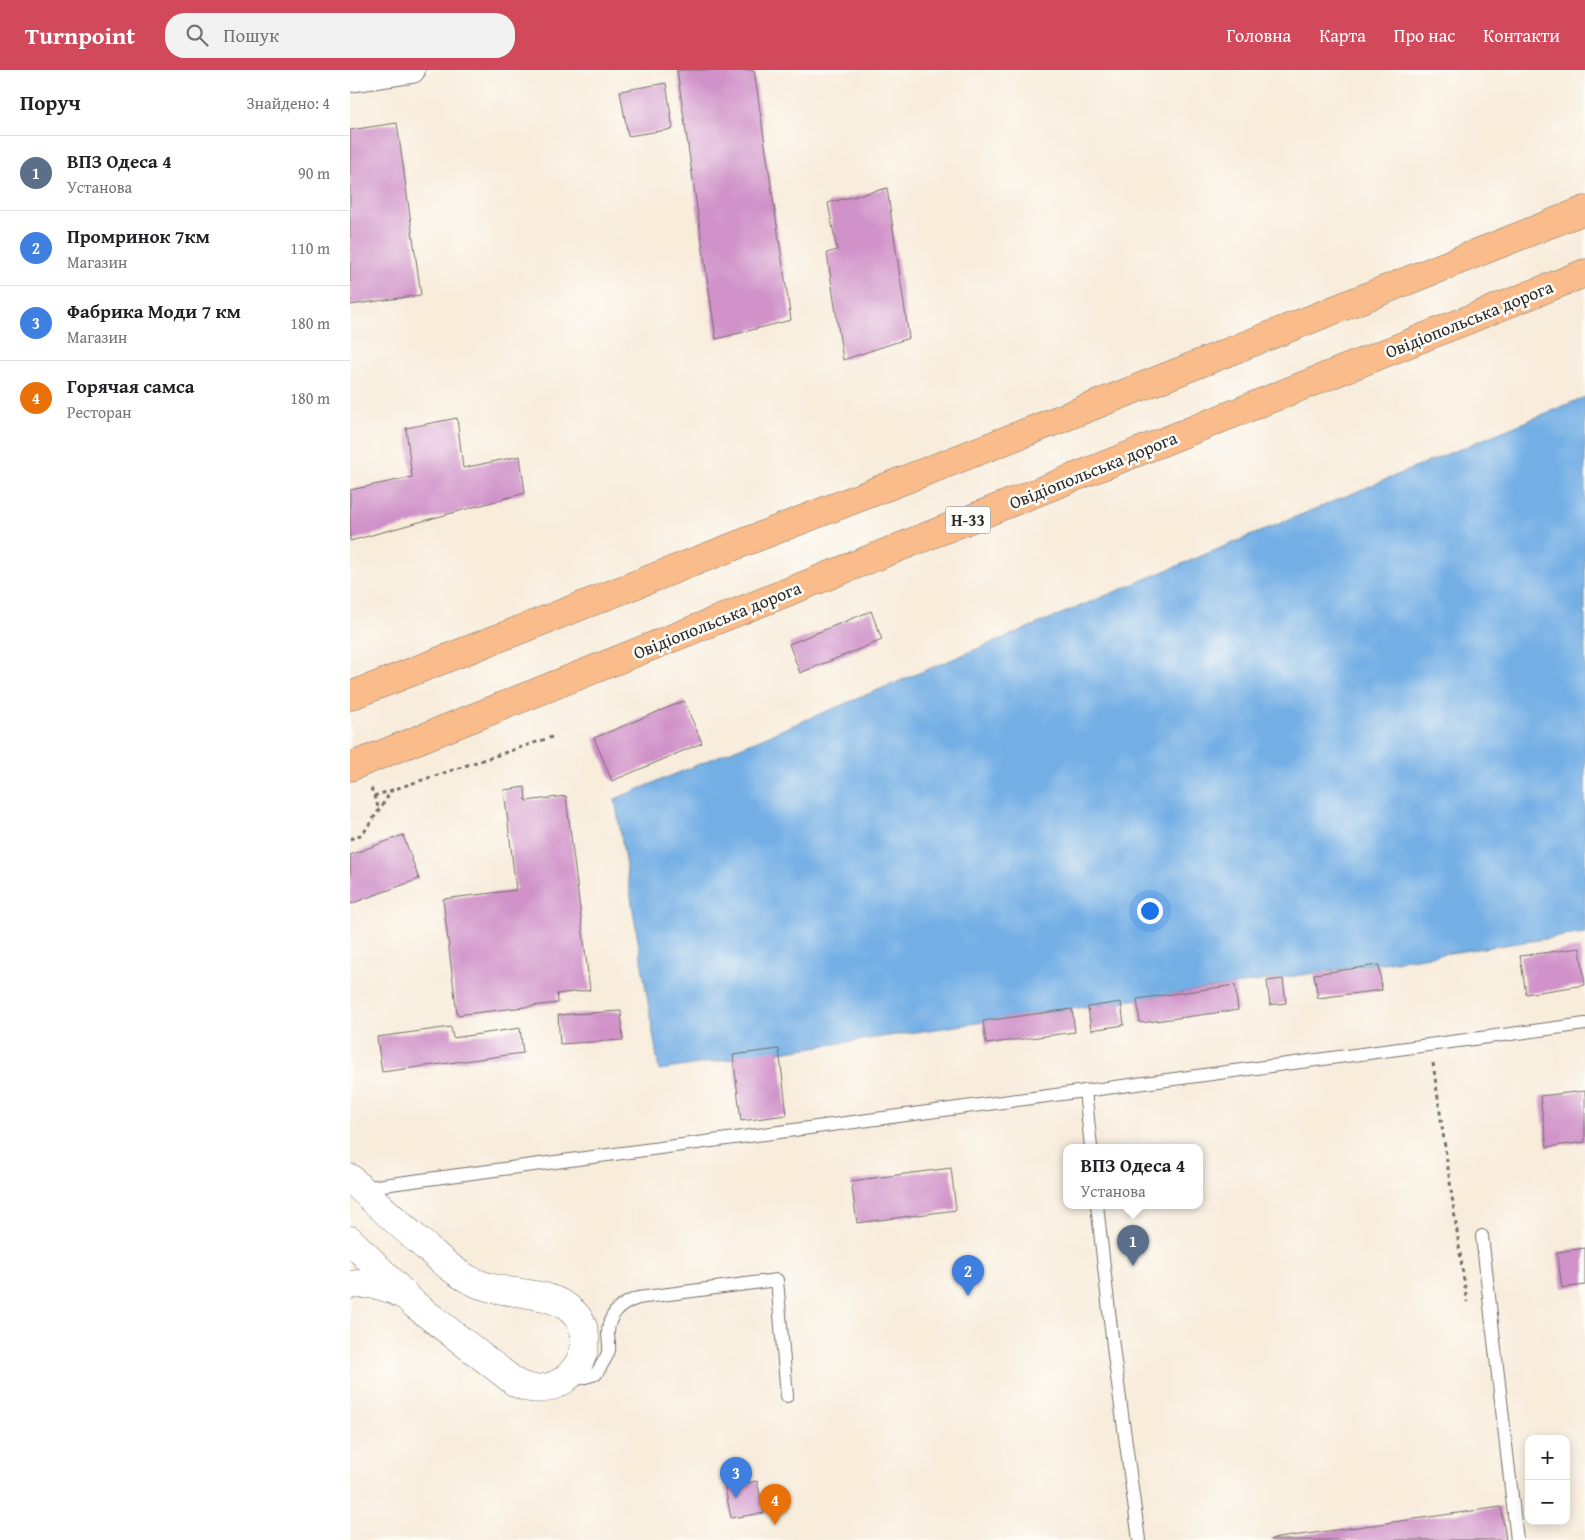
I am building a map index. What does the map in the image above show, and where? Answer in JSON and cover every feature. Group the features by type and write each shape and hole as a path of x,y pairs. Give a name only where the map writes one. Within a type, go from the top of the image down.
{"main road":[{"path":"350,696 1031,431 1585,210"},
{"name":"Овідіопольська дорога","path":"350,767 1585,272"}],"street":[{"path":"350,79 412,70"},
{"path":"350,1285 368,1283 385,1286 401,1293 516,1384 523,1387 542,1389 566,1380 581,1358 584,1337 579,1319 573,1311 555,1300 486,1286 462,1276 388,1215 355,1183"},
{"path":"350,1240 414,1304"}],"lane":[{"path":"355,1183 1085,1091 1585,1024"},
{"path":"1085,1091 1091,1144"},
{"path":"1098,1209 1114,1355 1139,1540"},
{"path":"1482,1236 1517,1540"},
{"path":"542,1389 596,1374 609,1349 608,1329 610,1319 617,1309 626,1302 638,1298 777,1280 787,1396"}],"path":[{"path":"374,796 552,737"},
{"path":"350,839 363,834 392,790"}],"water":[{"path":"1585,397 1585,933 659,1070 615,799"}],"building":[{"path":"677,70 754,70 791,320 716,339"},
{"path":"666,83 673,129 628,136 620,91"},
{"path":"397,123 421,295 350,305 350,130"},
{"path":"887,188 909,338 843,360 827,253 837,250 828,203"},
{"path":"457,418 463,468 520,456 525,493 350,541 350,490 412,477 406,428"},
{"path":"871,611 882,640 800,673 789,644"},
{"path":"684,701 702,743 612,781 594,738"},
{"path":"525,787 526,801 566,796 590,990 557,994 558,1003 457,1015 443,899 516,890 504,790"},
{"path":"403,835 419,879 350,904 350,855"},
{"path":"1580,948 1585,985 1526,994 1520,956"},
{"path":"1379,965 1382,990 1318,998 1314,974"},
{"path":"1283,979 1286,1003 1270,1005 1267,981"},
{"path":"1235,985 1238,1010 1140,1023 1137,999"},
{"path":"1121,1002 1124,1025 1091,1030 1088,1007"},
{"path":"1072,1009 1075,1032 986,1044 983,1021"},
{"path":"621,1011 623,1040 560,1044 558,1015"},
{"path":"451,1027 453,1038 520,1028 523,1053 382,1072 377,1037"},
{"path":"779,1049 787,1115 741,1121 733,1055"},
{"path":"1585,1091 1585,1142 1547,1147 1540,1096"},
{"path":"951,1168 956,1210 857,1223 851,1181"},
{"path":"1585,1248 1585,1285 1562,1288 1557,1252"},
{"path":"757,1481 764,1513 731,1518 725,1487"},
{"path":"1501,1507 1506,1540 1271,1540 1271,1539"}],"place":[{"name":"ВПЗ Одеса 4","path":"1133,1266"},
{"name":"Промринок 7км","path":"968,1296"},
{"name":"Фабрика Моди 7 км","path":"736,1498"},
{"name":"Горячая самса","path":"775,1525"}]}
